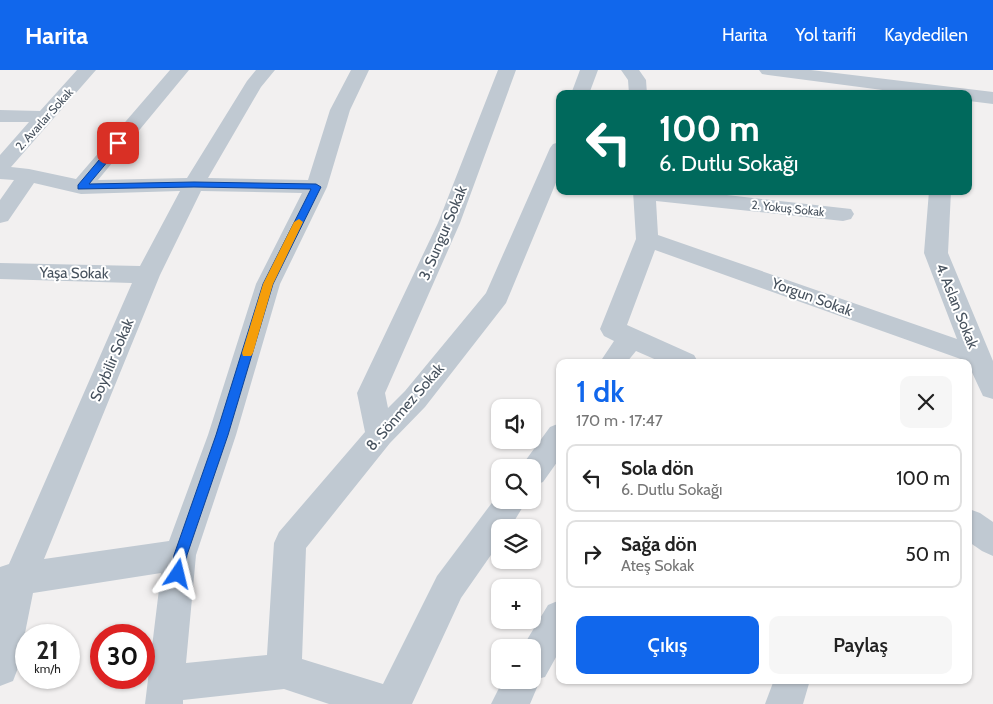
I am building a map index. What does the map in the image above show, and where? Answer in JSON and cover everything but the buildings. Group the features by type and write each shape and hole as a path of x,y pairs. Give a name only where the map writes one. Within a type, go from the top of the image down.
{"street":[{"name":"2. Avarlar Sokak","path":"0,167 87,70"},
{"path":"82,187 180,70"},
{"name":"Soybilir Sokak","path":"0,668 10,580 148,275 194,184 253,85 266,70"},
{"path":"360,70 340,110 316,187 268,284 222,435 180,555 164,694 284,671 386,704"},
{"name":"3. Sungur Sokak","path":"380,435 371,393 450,224 507,70"},
{"path":"582,90 589,70"},
{"path":"630,70 637,80 638,90"},
{"path":"768,70 926,90"},
{"path":"972,95 993,98"},
{"path":"0,116 46,117"},
{"name":"8. Sönmez Sokak","path":"284,671 290,543 380,435 415,399 497,298 556,158"},
{"path":"0,173 29,175 82,187 194,184 316,187"},
{"path":"0,216 29,175"},
{"path":"614,359 647,239 644,195"},
{"name":"2. Yokuş Sokak","path":"671,195 843,214"},
{"name":"4. Aslan Sokak","path":"940,195 936,253 977,356 993,388"},
{"name":"Yorgun Sokak","path":"647,239 977,356"},
{"name":"Yaşa Sokak","path":"0,271 148,275"},
{"path":"622,333 678,359"},
{"path":"541,460 556,440"},
{"path":"393,704 449,586 505,509"},
{"path":"972,525 993,541"},
{"path":"10,580 180,555"},
{"path":"541,649 556,624"},
{"path":"784,704 791,684"},
{"path":"510,704 519,689"}],"slow traffic":[{"path":"247,353 268,284 299,222"}],"route":[{"path":"118,143 82,187 194,184 316,187 268,284 222,435 180,555 178,574"}]}
